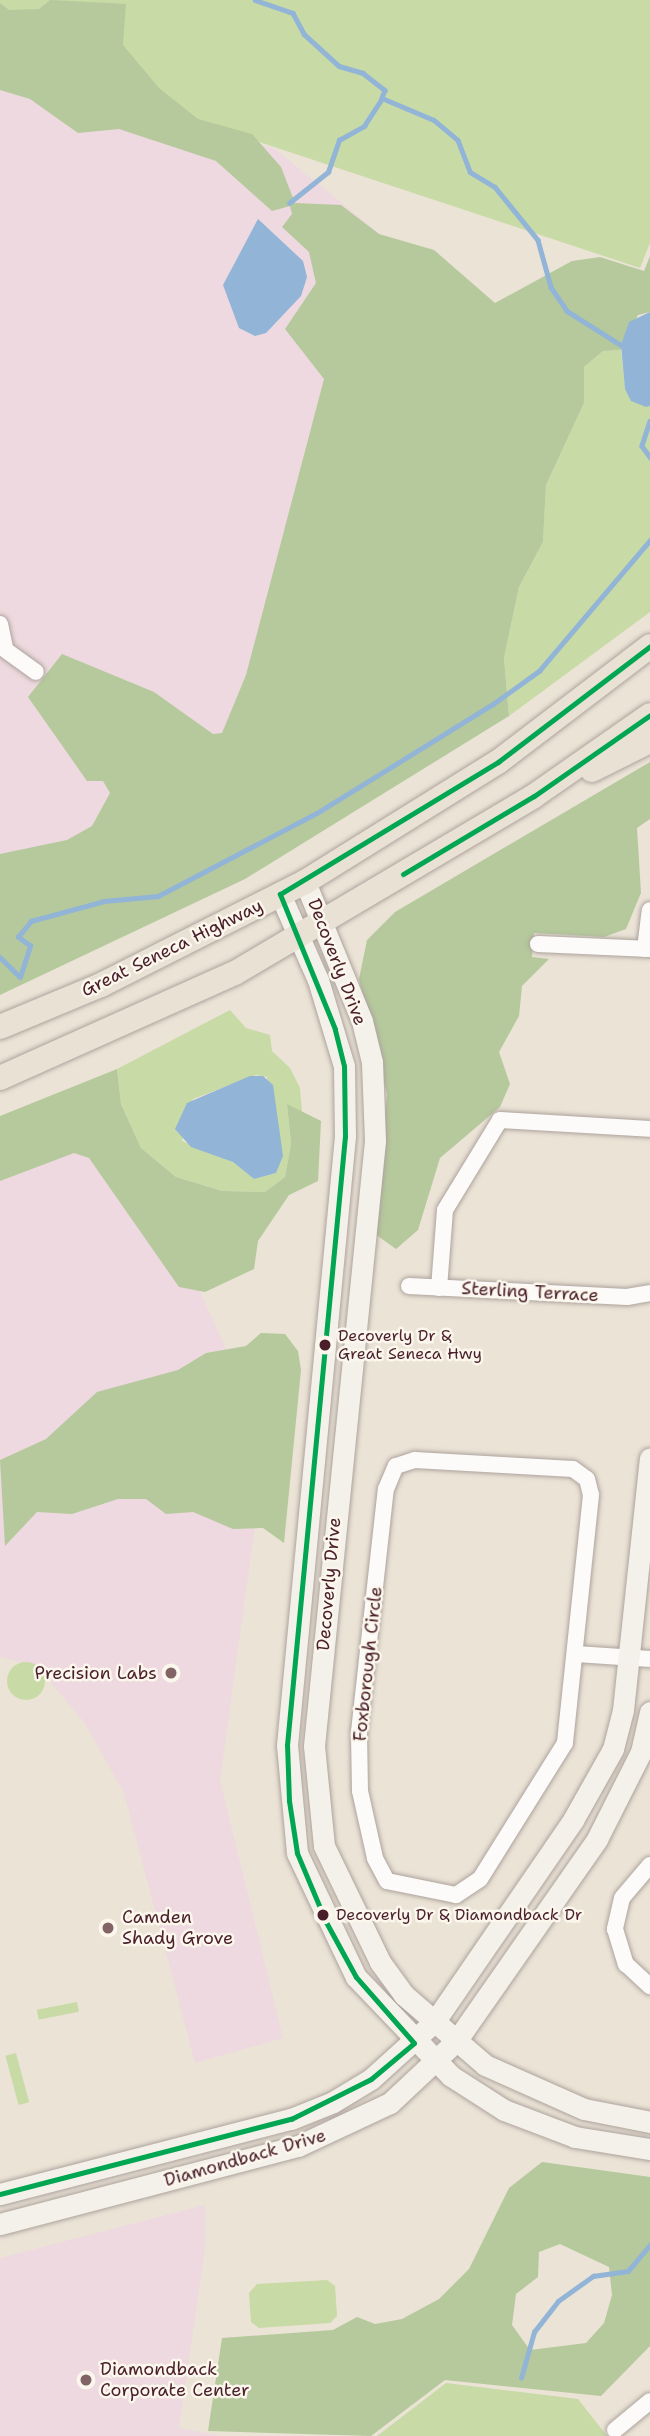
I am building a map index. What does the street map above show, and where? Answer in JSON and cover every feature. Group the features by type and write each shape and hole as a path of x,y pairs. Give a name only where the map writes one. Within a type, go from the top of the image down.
{"main road":[{"name":"Great Seneca Highway","path":"0,1027 101,985 305,882 498,762 650,646"},
{"path":"0,1078 163,1008 299,935 534,796 650,715"},
{"path":"534,796 650,741"}],"street":[{"path":"0,624 3,646 36,672"},
{"name":"Decoverly Drive","path":"305,882 372,1062 375,1142 314,1746 317,1798 324,1846 351,1910 404,1995 457,2040 520,2085 584,2109 650,2122"},
{"name":"Decoverly Drive","path":"279,894 299,935 344,1066 345,1136 286,1745 289,1801 297,1853 326,1922 356,1977 414,2043 435,2061 504,2110 575,2137 650,2149"},
{"path":"538,944 648,949 650,910"},
{"path":"439,1288 445,1210 500,1120 650,1129"},
{"name":"Sterling Terrace","path":"409,1286 627,1297 650,1293"},
{"name":"Diamondback Drive","path":"0,2194 291,2119 371,2079 414,2043 435,2021 596,1783 639,1659 650,1458"},
{"name":"Foxborough Circle","path":"415,1460 565,1469 587,1479 592,1495 577,1654 573,1710 559,1759 473,1888 447,1895 387,1881 371,1844 358,1772 386,1489 396,1466 415,1460"},
{"path":"577,1654 639,1659"},
{"name":"Diamondback Drive","path":"0,2224 298,2146 390,2103 457,2040 597,1839 641,1752 650,1712"},
{"path":"650,1865 622,1898 615,1929 626,1964 650,1986"},
{"path":"615,2430 650,2401"}],"shaded area":[{"path":"0,66 275,149 413,261 273,764 0,896"},
{"path":"116,1109 267,1438 220,1780 283,2038 195,2063 124,1793 84,1722 36,1665 0,1657 0,1154"},
{"path":"205,2205 205,2249 179,2428 222,2436 0,2436 0,2258"}],"green space":[{"path":"0,0 650,0 650,243 640,268 0,56"},
{"path":"50,0 126,4 123,45 159,88 198,119 252,134 281,167 295,203 341,205 379,234 434,250 495,303 572,261 600,257 644,271 650,256 650,312 638,315 621,350 603,351 584,367 584,403 546,485 543,542 519,587 504,658 509,716 245,879 0,995 0,854 67,840 92,826 110,793 103,781 87,781 28,697 62,654 154,692 213,734 222,733 246,675 324,379 285,329 316,283 309,252 282,227 292,214 290,206 272,211 216,161 119,129 78,133 30,99 0,90 0,3 9,10 39,9"},
{"path":"621,350 625,388 650,406 650,612 509,716 504,658 519,587 543,542 546,485 584,403 584,367 603,351"},
{"path":"650,762 650,819 637,828 641,893 626,929 604,937 534,933 532,957 549,959 522,986 519,1016 499,1052 510,1084 500,1107 440,1158 418,1230 396,1249 375,1234 387,1094 359,979 367,940 395,912"},
{"path":"230,1010 246,1028 270,1035 272,1051 290,1068 300,1088 302,1112 287,1105 291,1144 285,1177 265,1192 222,1191 176,1177 141,1148 121,1104 117,1069","holes":["256,1075 267,1077 276,1173 254,1179 233,1162 182,1141 193,1099"]},
{"path":"117,1069 121,1104 141,1148 176,1177 222,1191 265,1192 285,1177 291,1144 287,1104 321,1121 318,1181 289,1195 258,1241 254,1269 205,1292 179,1287 89,1158 74,1153 0,1181 0,1116"},
{"path":"261,1333 285,1334 298,1351 301,1370 284,1543 263,1528 233,1529 193,1512 166,1514 146,1499 118,1499 72,1514 37,1512 5,1546 0,1460 46,1439 97,1392 178,1370 206,1353 246,1346"},
{"path":"26,1662 40,1667 45,1681 40,1695 26,1700 12,1695 7,1681 12,1667"},
{"path":"77,2002 79,2012 39,2020 37,2010"},
{"path":"16,2053 29,2102 19,2105 5,2056"},
{"path":"542,2162 650,2177 650,2346 601,2396 445,2380 371,2436 208,2431 222,2338 333,2330 357,2317 375,2324 402,2319 439,2299 469,2269 509,2188","holes":["560,2244 609,2267 612,2295 604,2323 586,2343 530,2350 512,2325 516,2294 538,2277 539,2252"]},
{"path":"327,2280 335,2286 337,2316 330,2323 259,2328 251,2322 249,2293 257,2284"},
{"path":"446,2383 578,2399 607,2436 377,2436"}],"water":[{"path":"258,219 303,261 307,277 301,296 266,333 255,336 239,328 223,285"},
{"path":"650,312 650,406 646,407 631,401 625,389 621,345 629,322"},
{"path":"250,1076 263,1076 273,1085 283,1156 276,1173 254,1179 233,1162 191,1147 175,1129 187,1103"}],"waterway":[{"path":"255,0 293,13 304,34 339,66 363,73 385,90 382,98 434,120 458,140 470,172 495,187 538,240 551,287 567,311 621,345"},
{"path":"289,203 328,172 339,140 364,126 382,98"},
{"path":"650,421 642,446 650,457"},
{"path":"0,957 20,977 30,946 18,937 31,921 104,901 158,896 317,813 493,704 539,671 650,540"},
{"path":"521,2378 534,2332 558,2301 593,2276 628,2271 650,2245"}],"transit line":[{"path":"0,2194 291,2119 371,2079 414,2043 356,1977 326,1922 297,1853 289,1801 287,1745 345,1136 344,1066 335,1029 280,894 498,762 650,646"},
{"path":"403,874 534,796 650,715"}],"place":[{"name":"Decoverly Dr & Great Seneca Hwy","path":"325,1345"},
{"name":"Precision Labs","path":"171,1673"},
{"name":"Decoverly Dr & Diamondback Dr","path":"323,1915"},
{"name":"Camden Shady Grove","path":"108,1928"},
{"name":"Diamondback Corporate Center","path":"86,2380"}]}
